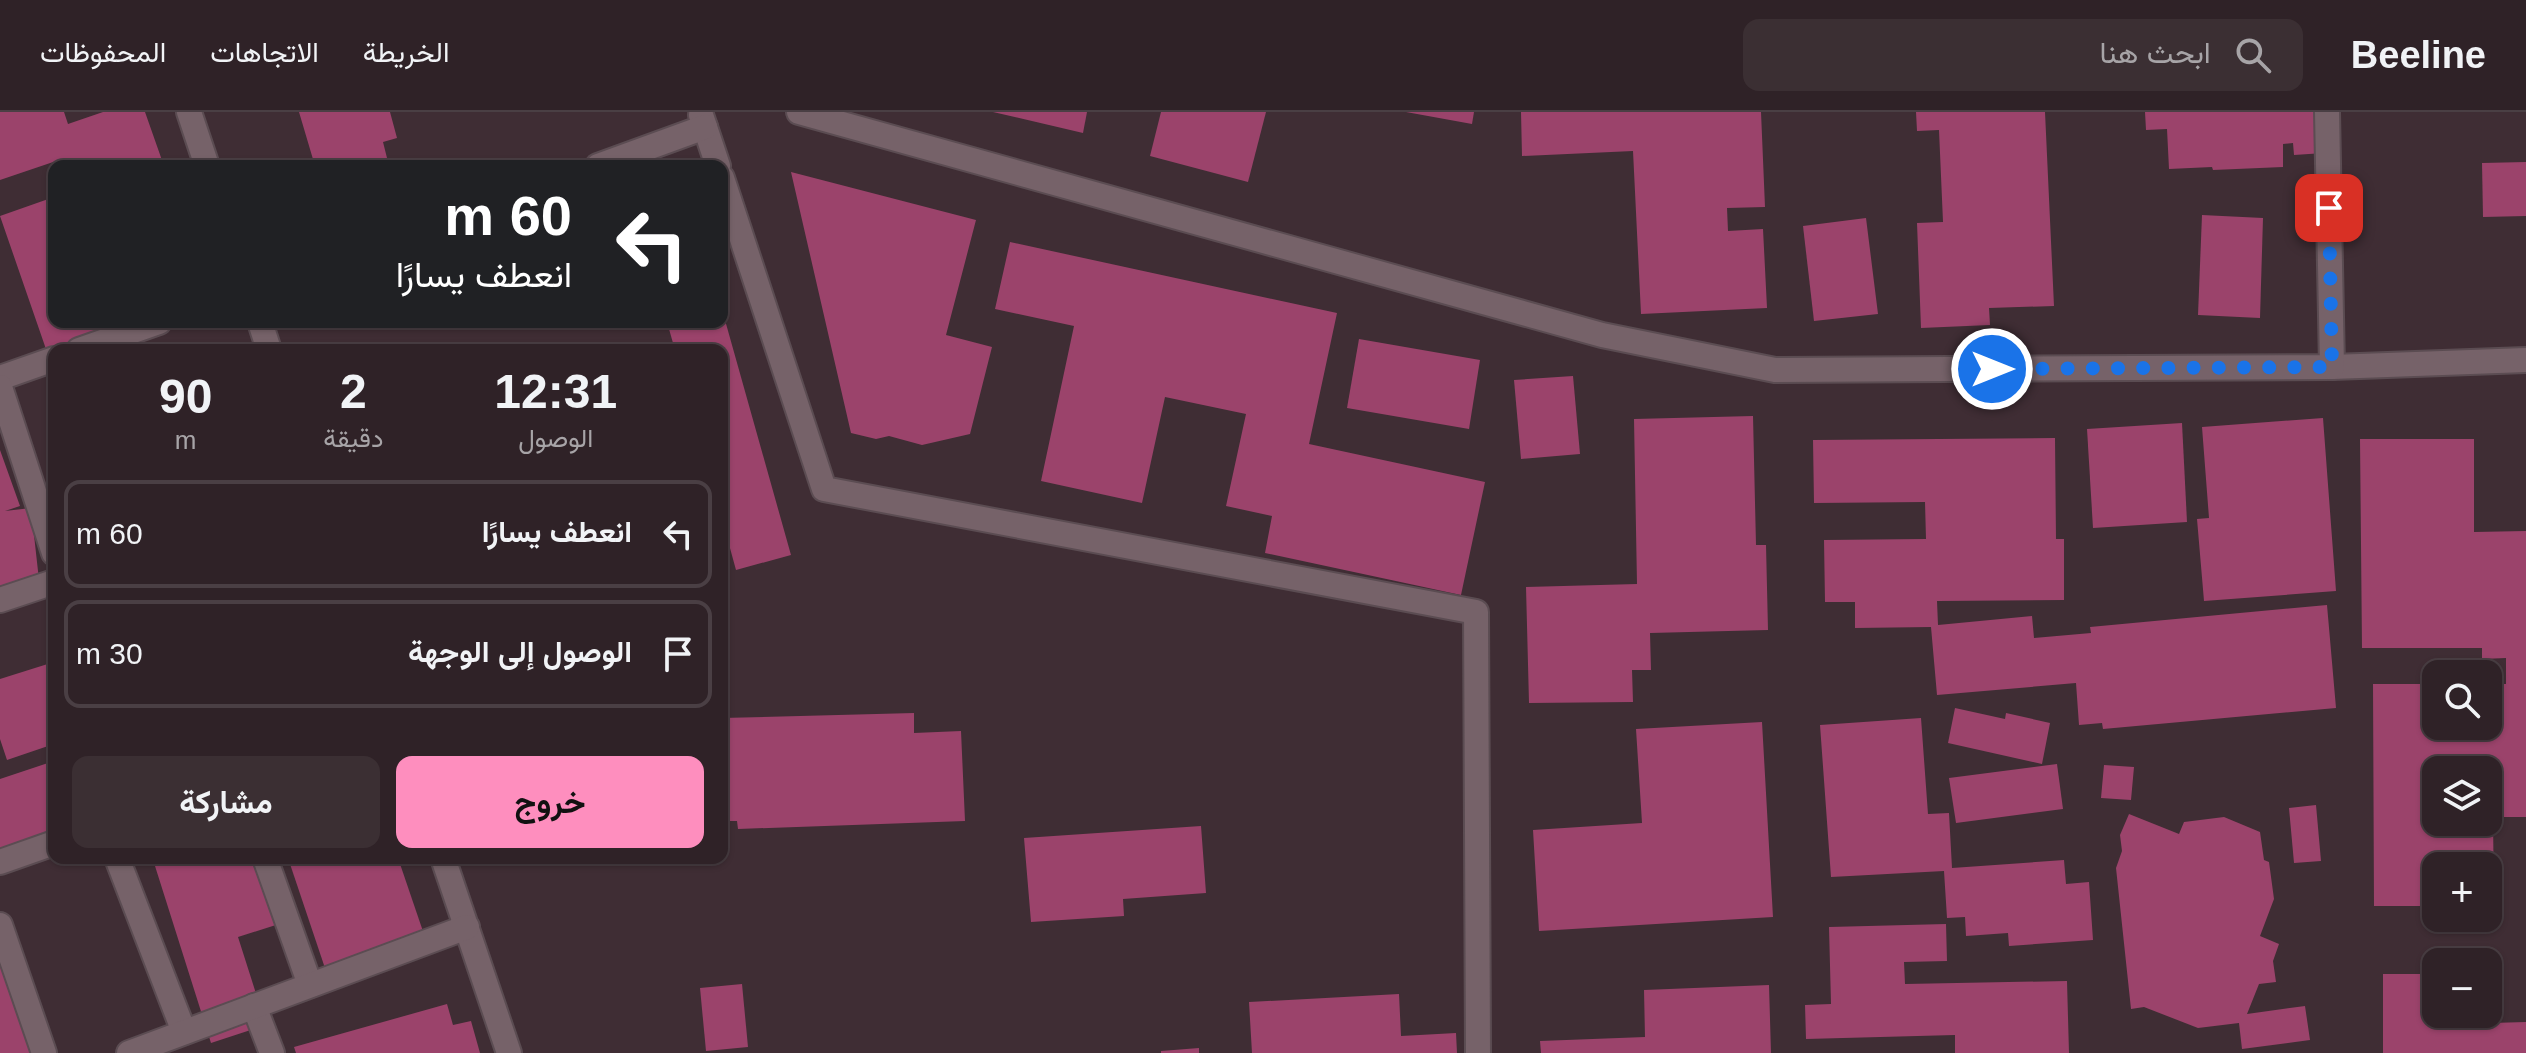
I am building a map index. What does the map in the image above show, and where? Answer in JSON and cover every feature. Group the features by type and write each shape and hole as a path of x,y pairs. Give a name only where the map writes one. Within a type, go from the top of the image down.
{"street":[{"path":"189,112 205,160"},
{"path":"799,112 1602,335 1775,370 2332,367 2526,360"},
{"path":"2327,112 2332,367"},
{"path":"612,160 703,120 716,160"},
{"path":"728,196 824,489 1476,612 1478,1053"},
{"path":"96,344 142,328"},
{"path":"0,378 48,361"},
{"path":"0,387 48,535"},
{"path":"0,600 48,584"},
{"path":"0,862 48,845"},
{"path":"119,864 184,1032"},
{"path":"267,864 310,985"},
{"path":"445,864 509,1053"},
{"path":"0,925 44,1053"},
{"path":"129,1053 467,927"},
{"path":"254,1006 272,1053"}],"building":[{"path":"0,112 64,112 68,124 103,112 145,112 162,160 48,160 48,164 0,180"},
{"path":"299,112 390,112 397,138 383,142 388,160 313,160"},
{"path":"993,112 1087,112 1083,133"},
{"path":"1161,112 1266,112 1248,182 1150,156"},
{"path":"1406,112 1474,112 1472,124"},
{"path":"1521,112 1761,112 1765,207 1727,208 1728,231 1763,229 1767,308 1641,314 1633,151 1522,156"},
{"path":"1916,112 2045,112 2054,306 1989,308 1990,325 1921,328 1917,223 1943,222 1939,130 1917,131"},
{"path":"2145,112 2322,112 2324,153 2294,155 2293,143 2283,144 2283,167 2169,169 2167,129 2146,130"},
{"path":"2526,162 2526,216 2483,217 2482,163"},
{"path":"791,172 976,220 946,335 992,347 970,434 922,445 889,436 876,439 851,433"},
{"path":"48,199 48,328 116,328 70,344 48,344 47,352 0,216"},
{"path":"2202,215 2263,218 2260,318 2198,315"},
{"path":"1866,218 1878,314 1814,321 1803,226"},
{"path":"1010,242 1337,313 1309,444 1485,482 1461,595 1265,553 1272,516 1226,506 1246,414 1165,397 1142,503 1041,481 1074,326 995,309"},
{"path":"669,328 727,328 791,555 736,570 728,541 728,344 673,344"},
{"path":"1359,339 1480,360 1469,429 1347,408"},
{"path":"1573,376 1580,454 1521,459 1514,380"},
{"path":"1753,416 1756,545 1766,545 1768,630 1650,633 1651,670 1632,670 1633,702 1529,703 1526,587 1637,584 1634,419"},
{"path":"2323,418 2336,591 2204,601 2197,519 2209,518 2202,427"},
{"path":"2182,423 2187,522 2093,528 2087,429"},
{"path":"2055,438 2056,539 2064,539 2064,600 1937,601 1938,625 2032,616 2034,638 2091,633 2090,627 2327,605 2336,708 2103,729 2102,723 2079,725 2076,683 1937,695 1931,627 1855,628 1855,602 1825,602 1824,540 1926,539 1925,502 1814,503 1813,440"},
{"path":"2360,439 2474,439 2474,532 2526,531 2526,817 2502,817 2502,756 2422,756 2422,836 2493,836 2493,852 2422,852 2422,906 2374,906 2373,684 2422,684 2422,740 2502,740 2502,684 2506,684 2506,658 2482,659 2482,648 2362,648"},
{"path":"0,450 20,506 5,511 31,508 40,589 0,594"},
{"path":"48,664 48,746 7,760 0,739 0,679"},
{"path":"1955,708 2005,719 2006,713 2050,723 2042,764 1948,743"},
{"path":"914,713 914,733 961,731 965,821 738,829 737,821 728,821 728,718"},
{"path":"1921,718 1928,814 1949,813 1952,868 2064,860 2066,884 2089,882 2093,940 2009,946 2008,933 1966,936 1965,917 1947,918 1944,871 1831,877 1820,725"},
{"path":"1762,722 1773,917 1539,931 1533,830 1642,823 1636,729"},
{"path":"48,763 48,842 0,857 0,779"},
{"path":"2057,764 2063,809 1956,823 1949,778"},
{"path":"2104,765 2134,767 2131,800 2101,798"},
{"path":"2316,805 2321,861 2294,863 2289,808"},
{"path":"2129,814 2179,834 2184,822 2224,817 2260,832 2264,860 2269,862 2274,899 2260,936 2279,944 2273,961 2276,982 2259,984 2247,1014 2305,1006 2310,1040 2242,1049 2239,1023 2198,1028 2144,1007 2131,1009 2116,868 2122,851 2120,835"},
{"path":"1201,826 1206,893 1123,899 1124,916 1031,922 1024,838"},
{"path":"260,864 279,924 238,937 266,1025 211,1043 155,866"},
{"path":"290,864 400,864 429,949 330,983"},
{"path":"1946,924 1947,961 1904,962 1905,984 2067,981 2069,1053 1955,1053 1955,1035 1806,1039 1805,1005 1831,1004 1829,927"},
{"path":"0,934 37,1053 0,1053"},
{"path":"2383,974 2422,974 2422,1028 2502,1028 2502,1023 2526,1022 2526,1053 2383,1053"},
{"path":"742,984 748,1047 706,1051 700,988"},
{"path":"1769,985 1771,1053 1541,1053 1540,1041 1645,1037 1644,990"},
{"path":"1399,994 1401,1036 1456,1033 1457,1053 1252,1053 1249,1002"},
{"path":"447,1004 453,1025 471,1021 480,1053 296,1053 294,1047"},
{"path":"1199,1048 1199,1053 1161,1053 1161,1051"}],"route":[{"path":"1992,369 2332,367 2329,208"}]}
